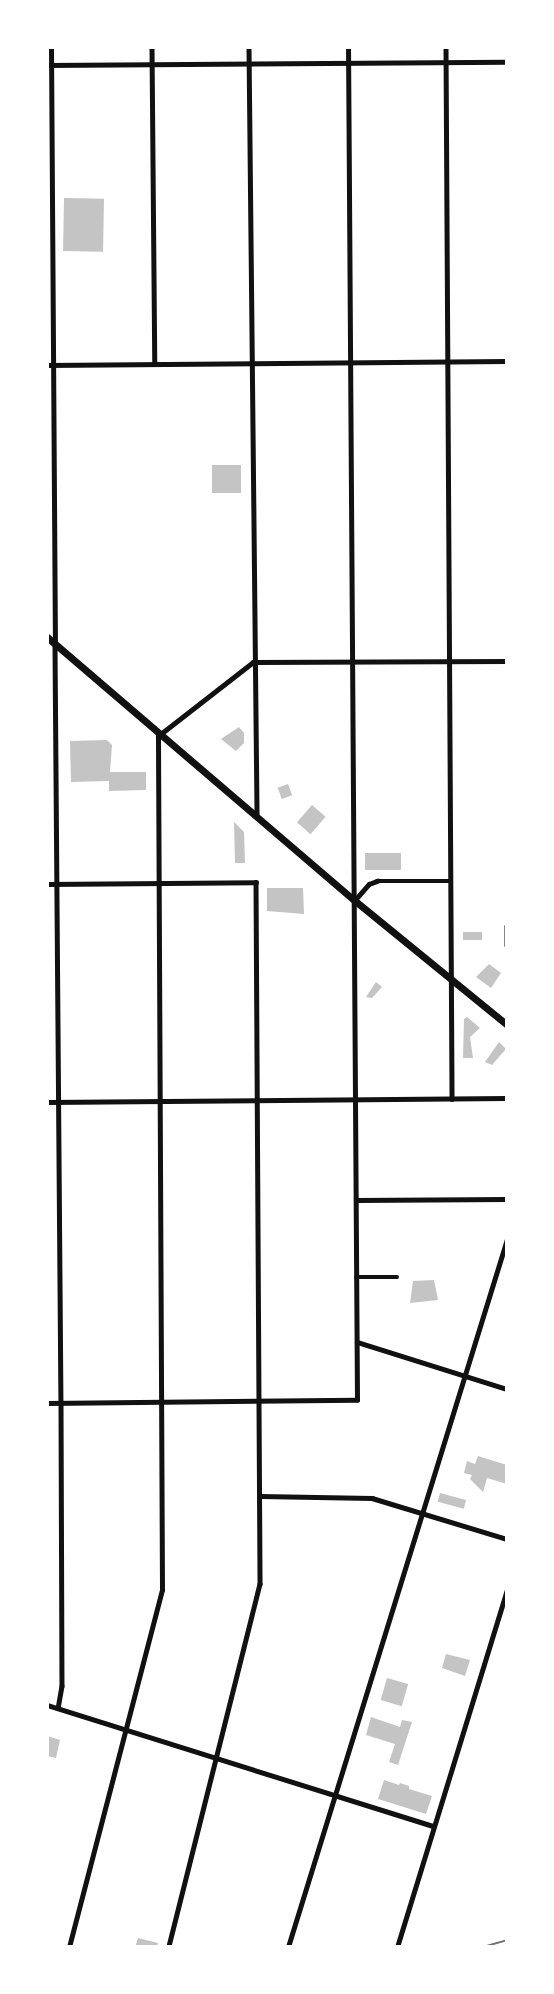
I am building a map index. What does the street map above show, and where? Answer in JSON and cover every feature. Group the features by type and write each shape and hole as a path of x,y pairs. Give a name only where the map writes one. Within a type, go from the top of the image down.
{"main road":[{"path":"47,637 354,900 507,1025"}],"street":[{"path":"51,47 51,365 61,1403 62,1686 58,1709"},
{"path":"152,47 155,364"},
{"path":"249,47 257,816"},
{"path":"47,1403 357,1400 348,47"},
{"path":"446,47 452,1099"},
{"path":"49,65 507,62"},
{"path":"51,365 507,361"},
{"path":"69,1947 162,1590 156,746 160,733 244,667 255,662 507,661"},
{"path":"354,900 369,884 377,881 451,881"},
{"path":"47,884 256,882 260,1580 169,1947"},
{"path":"507,926 507,946"},
{"path":"47,1102 507,1098"},
{"path":"356,1200 507,1199"},
{"path":"288,1947 507,1238"},
{"path":"356,1277 397,1277"},
{"path":"357,1342 507,1389"},
{"path":"260,1496 367,1498 507,1539"},
{"path":"397,1947 507,1590"},
{"path":"47,1705 435,1826"}],"building":[{"path":"64,198 104,199 103,252 63,251"},
{"path":"212,465 241,465 241,493 212,493"},
{"path":"239,727 244,733 244,743 236,751 221,739"},
{"path":"107,740 112,745 110,772 146,772 146,790 109,791 109,781 71,782 70,741"},
{"path":"288,784 292,795 282,799 278,788"},
{"path":"312,805 326,817 310,834 297,822"},
{"path":"234,822 244,832 245,863 235,863"},
{"path":"365,853 401,853 401,870 365,870"},
{"path":"267,888 303,888 304,914 267,911"},
{"path":"463,932 482,932 482,940 463,940"},
{"path":"489,964 501,973 491,988 476,977"},
{"path":"376,982 382,987 372,998 366,997"},
{"path":"467,1017 480,1028 470,1037 473,1058 463,1058 464,1019"},
{"path":"499,1042 506,1049 492,1065 485,1062"},
{"path":"434,1280 438,1300 410,1303 413,1281"},
{"path":"478,1456 507,1465 507,1484 487,1478 483,1492 470,1479 472,1475 464,1473 467,1461 475,1464"},
{"path":"440,1493 466,1500 464,1509 438,1502"},
{"path":"446,1654 470,1660 465,1676 442,1668"},
{"path":"387,1678 408,1684 402,1706 381,1700"},
{"path":"371,1717 400,1727 402,1720 412,1722 398,1765 389,1762 395,1744 366,1735"},
{"path":"47,1736 60,1740 56,1758 47,1756"},
{"path":"384,1780 409,1786 409,1789 432,1796 426,1814 378,1799"},
{"path":"138,1938 158,1943 157,1947 135,1947"}],"tram line":[{"path":"483,1947 507,1940"}]}
